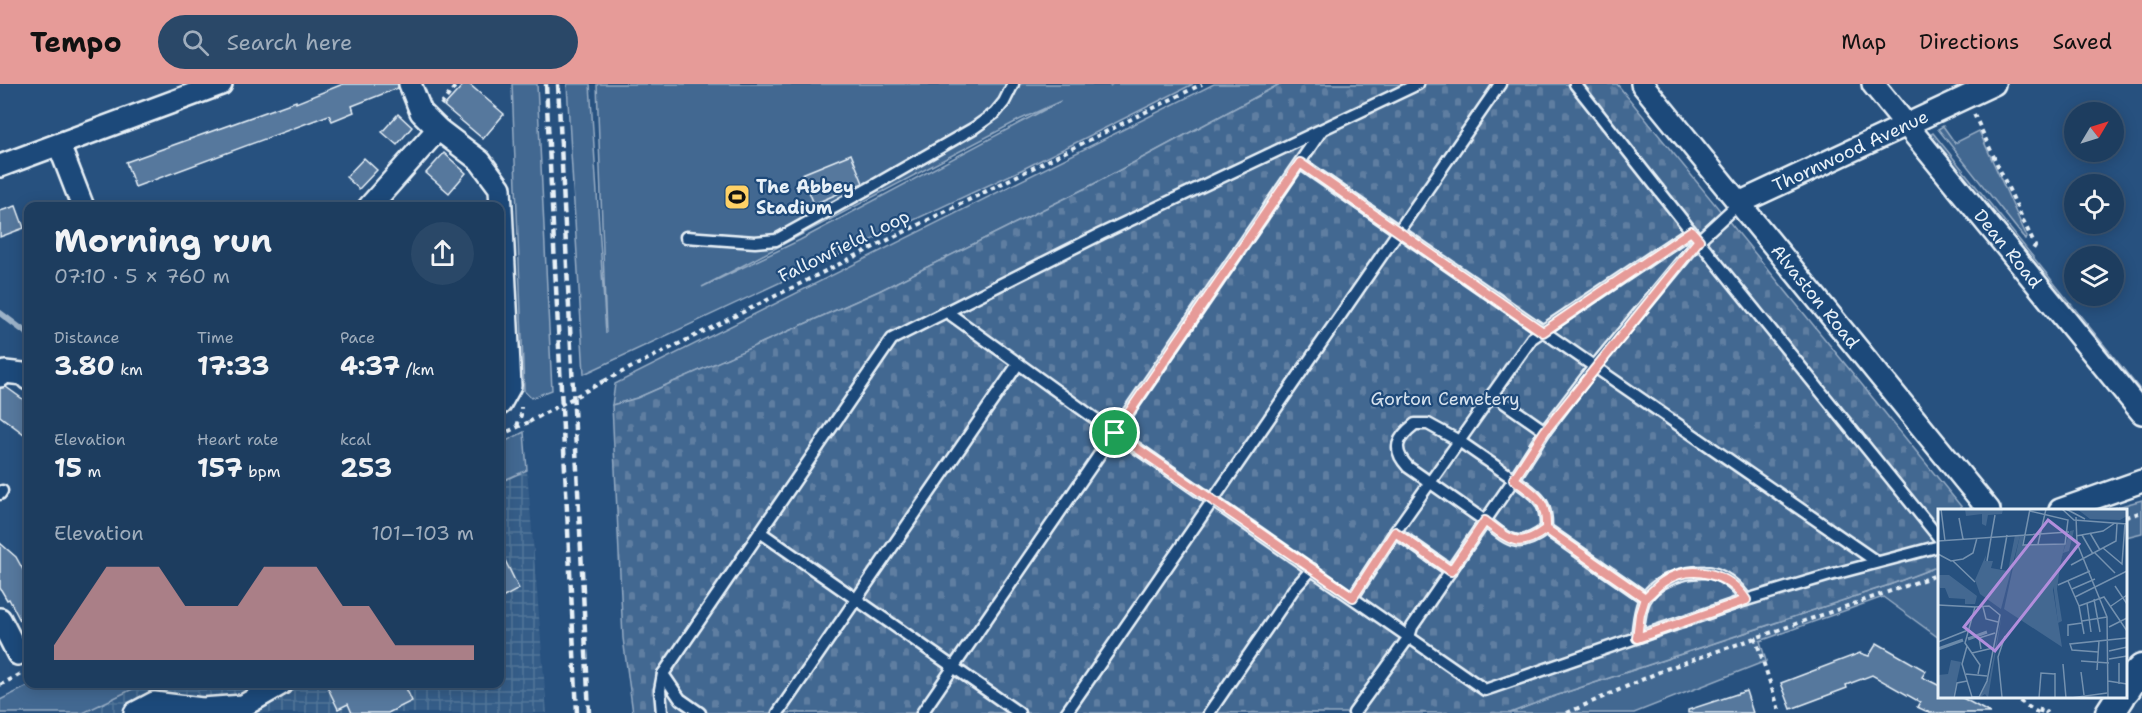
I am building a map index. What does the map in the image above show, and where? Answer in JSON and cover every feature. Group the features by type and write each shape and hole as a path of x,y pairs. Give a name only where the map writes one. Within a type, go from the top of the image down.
{"main road":[{"path":"2127,687 2142,669"},
{"path":"2110,713 2120,698"}],"street":[{"path":"3,162 58,145 221,84"},
{"path":"410,84 421,112 438,129 480,161 500,188 501,202"},
{"name":"Alvaston Road","path":"1642,84 1988,509"},
{"name":"Dean Road","path":"1873,84 2142,413"},
{"name":"Thornwood Avenue","path":"1739,203 1994,84"},
{"path":"373,202 438,129"},
{"path":"58,145 80,202"},
{"path":"504,267 510,386 504,397"},
{"path":"0,376 5,372 24,375"},
{"path":"2063,509 2142,481"},
{"path":"0,619 19,659"},
{"path":"135,713 154,704 202,709 243,706 274,688"}],"lane":[{"path":"686,237 755,242 776,240 974,128 995,113 1004,102 1013,84"},
{"path":"662,713 660,690 663,674 892,339 1101,234 1418,84"},
{"path":"1066,713 1500,84"},
{"path":"1575,84 1938,537"},
{"path":"922,713 1322,130"},
{"path":"1300,163 1877,562"},
{"path":"1354,713 1409,637 1412,627 1545,431 1594,367 1699,240 1739,203"},
{"path":"1353,597 1395,532 1533,338 1691,231"},
{"path":"947,312 1115,433 1485,690 1746,600 1938,547"},
{"path":"778,713 1018,364"},
{"path":"1492,394 1545,431"},
{"path":"1415,424 1428,424 1459,441 1538,497 1546,511 1546,529 1526,542 1516,542 1408,467 1400,459 1397,449 1400,437 1415,424"},
{"path":"1546,529 1645,598"},
{"path":"760,532 1019,713"},
{"path":"1395,532 1451,571"},
{"path":"1209,713 1293,590 1312,569"},
{"path":"1637,638 1645,598 1664,581 1683,574 1707,572 1724,578 1740,590 1746,600"},
{"path":"663,674 680,699 700,713"}],"path":[{"name":"Fallowfield Loop","path":"504,433 604,381 1202,84"},
{"path":"1966,97 2035,246 2031,250"},
{"path":"2127,517 2142,512"},
{"path":"1567,713 1666,669 1938,575"},
{"path":"1755,637 1779,713"},
{"path":"0,685 19,659"},
{"path":"2015,698 2039,713 2042,709 2047,713"}],"shaded area":[{"path":"527,470 547,713 82,713 134,688 504,688 504,480"}],"green space":[{"path":"512,84 537,84 552,390 531,398 524,391"},
{"name":"The Abbey Stadium","path":"567,84 590,84 606,334 597,84 1109,84 1110,86 1113,84 1193,84 1021,170 584,374","holes":["1061,101 800,240 702,287 1019,120"]},
{"path":"1214,84 1280,84 1092,185 879,291 637,398 612,405 615,384"},
{"name":"Gorton Cemetery","path":"1280,84 1617,84 1963,509 1938,509 1938,566 1510,713 633,713 623,638 612,405 637,398 879,291 1092,185"},
{"path":"1943,126 1955,143 1979,131 2027,237 2025,239 1938,129"},
{"path":"1933,133 2064,295 2064,304 1928,136"},
{"path":"2065,306 2073,306 2142,392 2142,401"},
{"path":"524,432 527,470 504,480 504,442"},
{"path":"2142,500 2142,533 2127,537 2127,509 2110,509"},
{"path":"1938,566 1938,637 1883,597 1760,641 1766,661 1634,713 1510,713 1549,698 1889,585"},
{"path":"24,688 135,688 83,713 0,713 0,700"}],"building":[{"path":"343,84 398,84 398,88 352,106 354,112 332,121 329,115 135,187 126,162 296,101 296,103"},
{"path":"464,84 469,84 504,114 483,139 444,106"},
{"path":"398,114 412,127 397,145 382,132"},
{"path":"444,153 466,173 449,193 426,173"},
{"path":"851,154 863,183 814,204 802,174"},
{"path":"364,158 377,170 359,189 346,177"},
{"path":"16,206 24,228 0,237 0,211"},
{"path":"6,387 24,400 24,434 0,416 0,388"},
{"path":"0,543 16,557 24,572 24,628 9,599 7,600 0,588"},
{"path":"504,558 519,589 504,597"},
{"path":"1877,643 1926,671 1922,677 1938,685 1938,698 1963,698 1990,713 1930,713 1917,707 1920,702 1872,675 1846,685 1847,688 1791,709 1781,683 1860,653 1869,656"},
{"path":"328,688 406,688 412,701 388,713 352,713 348,704 338,709"},
{"path":"1746,691 1753,713 1688,713 1688,710"}],"waterway":[{"path":"0,313 24,331"}],"railway":[{"path":"546,84 577,713"},
{"path":"558,84 589,713"}],"place":[{"name":"The Abbey Stadium","path":"737,197"}],"route":[{"path":"1115,433 1300,163 1543,332 1691,231 1699,240 1594,367 1545,431 1514,479 1538,497 1546,511 1546,529 1596,564 1645,598 1637,638 1746,600 1740,590 1724,578 1707,572 1683,574 1664,581 1645,598 1546,529 1526,542 1516,542 1485,521 1451,571 1395,532 1353,597 1115,433"}]}
